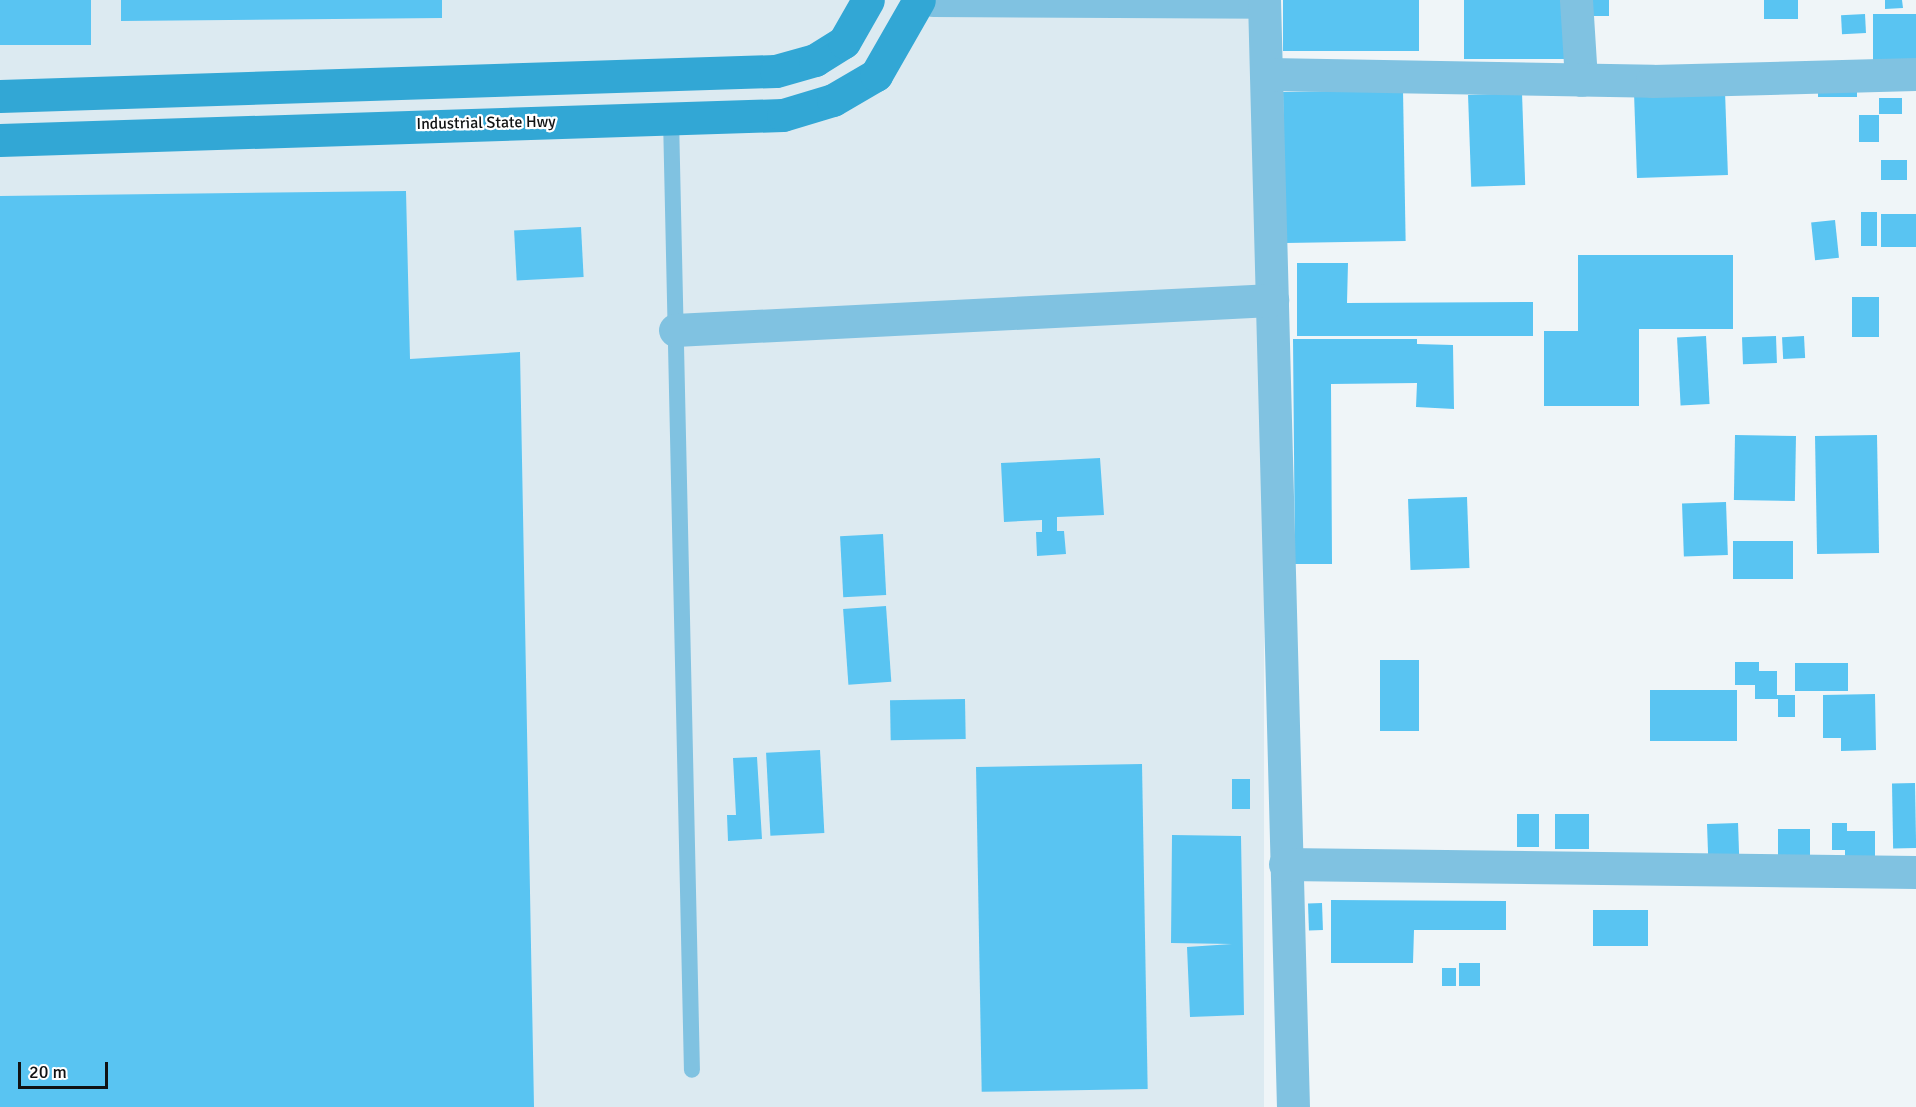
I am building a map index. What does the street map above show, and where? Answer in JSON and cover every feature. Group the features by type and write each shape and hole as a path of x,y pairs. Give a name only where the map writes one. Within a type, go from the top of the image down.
{"main road":[{"path":"0,96 776,71 815,60 844,42 868,0"},
{"name":"Industrial State Hwy","path":"0,140 783,115 833,100 876,75 919,0"}],"street":[{"path":"933,0 1264,1 1293,1107"},
{"path":"1576,0 1581,80"},
{"path":"1266,74 1581,80 1916,74"},
{"path":"675,330 1272,300"},
{"path":"1285,864 1916,872"}],"lane":[{"path":"671,118 692,1070"}],"shaded area":[{"path":"0,0 1264,0 1264,1107 0,1107"}],"building":[{"path":"0,0 91,0 91,45 0,45"},
{"path":"121,0 442,0 442,18 121,21"},
{"path":"1283,0 1419,0 1419,51 1283,51"},
{"path":"1464,0 1569,0 1569,59 1464,59"},
{"path":"1587,0 1609,0 1609,16 1587,16"},
{"path":"1764,0 1798,0 1798,19 1764,19"},
{"path":"1885,0 1902,0 1903,8 1885,9"},
{"path":"1865,14 1866,33 1842,34 1841,15"},
{"path":"1873,14 1916,14 1916,61 1873,61"},
{"path":"1818,82 1857,82 1857,97 1818,97"},
{"path":"1403,90 1406,241 1286,243 1283,92"},
{"path":"1725,91 1728,175 1637,178 1634,94"},
{"path":"1522,93 1525,185 1471,187 1468,95"},
{"path":"1879,98 1902,98 1902,114 1879,114"},
{"path":"1859,115 1879,115 1879,142 1859,142"},
{"path":"1881,160 1907,160 1907,180 1881,180"},
{"path":"406,191 410,359 520,352 534,1107 0,1107 0,196"},
{"path":"1861,212 1877,212 1877,246 1861,246"},
{"path":"1881,214 1916,214 1916,247 1881,247"},
{"path":"1835,220 1839,258 1815,260 1811,223"},
{"path":"581,227 584,277 517,280 514,231"},
{"path":"1578,255 1733,255 1733,329 1639,329 1639,406 1544,406 1544,331 1578,331"},
{"path":"1297,263 1348,263 1347,303 1533,302 1533,336 1297,336"},
{"path":"1852,297 1879,297 1879,337 1852,337"},
{"path":"1706,336 1710,404 1681,405 1677,338"},
{"path":"1776,336 1777,363 1743,364 1742,337"},
{"path":"1804,336 1805,358 1783,359 1782,337"},
{"path":"1293,339 1417,339 1417,344 1453,345 1454,409 1416,407 1417,383 1331,384 1332,564 1295,564"},
{"path":"1735,435 1796,436 1795,501 1734,500"},
{"path":"1877,435 1879,553 1817,554 1815,436"},
{"path":"1100,458 1104,515 1057,517 1057,531 1064,531 1066,554 1037,556 1036,532 1042,532 1042,520 1004,522 1001,463"},
{"path":"1467,497 1469,568 1411,570 1408,499"},
{"path":"1726,502 1728,555 1684,557 1682,504"},
{"path":"883,534 886,595 843,597 840,536"},
{"path":"1733,541 1793,541 1793,579 1733,579"},
{"path":"886,606 891,682 848,685 843,609"},
{"path":"1380,660 1419,660 1419,731 1380,731"},
{"path":"1735,662 1759,662 1759,671 1777,671 1777,695 1795,695 1795,717 1778,717 1778,699 1755,699 1755,685 1735,685"},
{"path":"1795,663 1848,663 1848,691 1795,691"},
{"path":"1650,690 1737,690 1737,741 1650,741"},
{"path":"1875,694 1876,750 1841,751 1841,738 1823,738 1823,695"},
{"path":"965,699 966,739 891,740 890,700"},
{"path":"820,750 824,833 770,836 766,753"},
{"path":"757,757 762,839 728,841 727,815 736,815 733,758"},
{"path":"1142,764 1148,1089 982,1092 976,767"},
{"path":"1232,779 1250,779 1250,809 1232,809"},
{"path":"1892,783 1915,783 1916,848 1893,848"},
{"path":"1517,814 1539,814 1539,847 1517,847"},
{"path":"1555,814 1589,814 1589,849 1555,849"},
{"path":"1738,823 1739,855 1708,856 1707,824"},
{"path":"1832,823 1847,823 1847,831 1875,831 1875,858 1845,858 1845,850 1832,850"},
{"path":"1778,829 1810,829 1810,859 1778,859"},
{"path":"1172,835 1241,836 1244,1015 1190,1017 1187,947 1232,944 1171,943"},
{"path":"1331,900 1506,901 1506,930 1414,930 1413,963 1331,963"},
{"path":"1308,903 1322,903 1323,930 1309,930"},
{"path":"1593,910 1648,910 1648,946 1593,946"},
{"path":"1459,963 1480,963 1480,986 1459,986"},
{"path":"1442,968 1456,968 1456,986 1442,986"}]}
